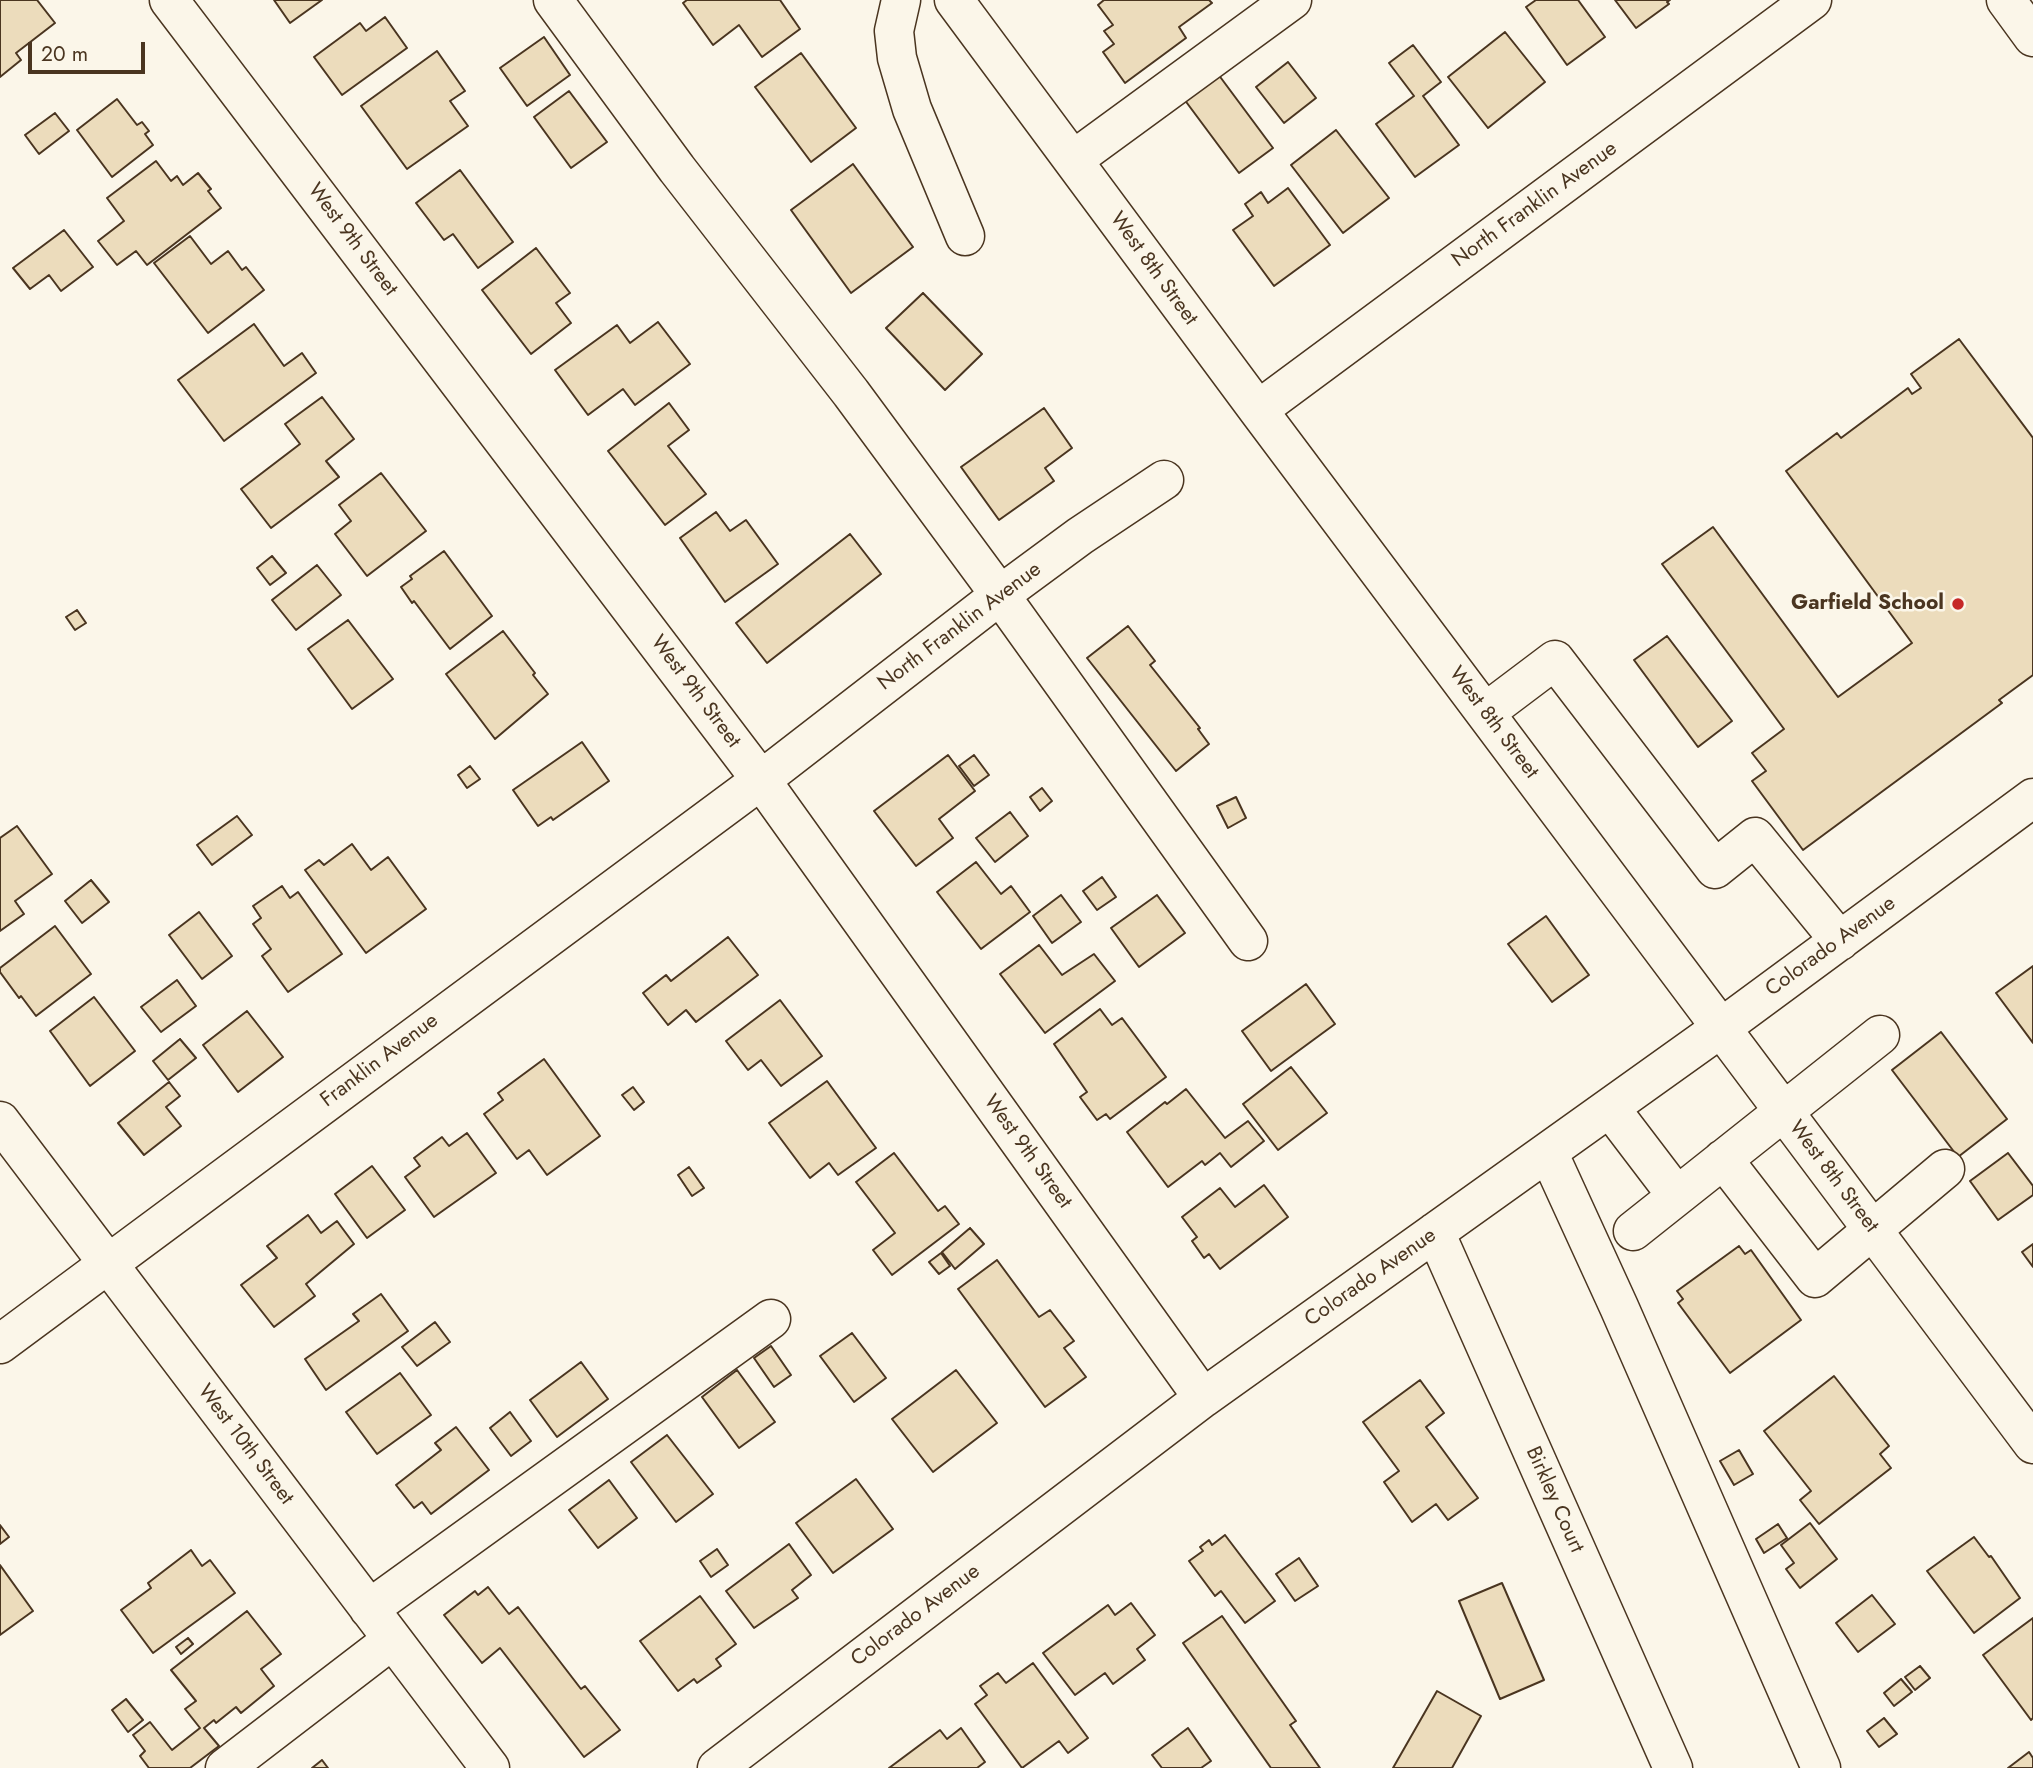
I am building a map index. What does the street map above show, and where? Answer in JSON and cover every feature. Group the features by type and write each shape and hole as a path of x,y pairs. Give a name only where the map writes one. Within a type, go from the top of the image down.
{"street":[{"name":"West 9th Street","path":"169,0 761,780 1203,1398"},
{"path":"553,0 677,169 851,393 1000,595 1248,941"},
{"path":"901,0 894,31 897,58 912,109 965,236"},
{"name":"West 8th Street","path":"954,0 2033,1444"},
{"path":"1073,160 1292,0"},
{"name":"North Franklin Avenue","path":"1258,410 1812,0"},
{"path":"2006,0 2033,37"},
{"name":"North Franklin Avenue","path":"761,780 1000,595 1080,536 1164,481"},
{"path":"1486,712 1555,660 1715,869 1755,836 1840,941"},
{"name":"Franklin Avenue","path":"0,1344 761,780"},
{"name":"Colorado Avenue","path":"717,1768 1203,1398 1721,1028 2033,798"},
{"path":"1633,1231 1880,1035"},
{"path":"1610,1108 1677,1196"},
{"name":"West 10th Street","path":"0,1121 490,1768"},
{"path":"1548,1152 1619,1307 1821,1768"},
{"path":"1723,1159 1815,1278 1945,1169"},
{"name":"Birkley Court","path":"1435,1232 1673,1768"},
{"path":"369,1609 771,1319"},
{"path":"225,1768 392,1640"}],"building":[{"path":"0,0 37,0 55,23 16,53 21,60 0,77"},
{"path":"274,0 322,0 290,23"},
{"path":"687,0 780,0 800,29 762,57 739,25 713,45 683,3"},
{"path":"1104,0 1209,0 1212,3 1179,27 1186,38 1125,83 1103,52 1114,44 1104,31 1113,25 1098,5"},
{"path":"1536,0 1578,0 1605,37 1567,65 1526,7"},
{"path":"1615,0 1670,0 1667,2 1669,4 1636,28"},
{"path":"385,17 407,48 342,95 314,57 360,23 366,31"},
{"path":"1505,32 1545,82 1488,128 1448,77"},
{"path":"544,37 570,75 527,106 500,68"},
{"path":"1413,45 1441,82 1423,96 1459,145 1415,177 1376,124 1414,96 1389,63"},
{"path":"437,51 465,91 450,101 468,126 407,169 361,106"},
{"path":"801,53 856,128 811,162 755,87"},
{"path":"1288,62 1316,98 1284,123 1256,87"},
{"path":"1218,74 1273,148 1239,173 1184,99"},
{"path":"569,91 607,142 571,168 534,117"},
{"path":"117,99 137,125 142,122 149,131 145,134 153,145 112,177 77,130"},
{"path":"55,113 69,131 39,154 25,135"},
{"path":"1336,130 1389,198 1343,233 1291,165"},
{"path":"156,161 171,181 177,176 183,185 198,173 221,208 147,265 136,251 117,265 98,241 124,221 107,198"},
{"path":"853,164 913,247 851,293 791,210"},
{"path":"460,170 513,242 478,268 453,234 444,240 416,203"},
{"path":"1288,188 1330,245 1274,286 1233,230 1253,216 1245,204 1261,192 1268,203"},
{"path":"64,230 93,267 61,291 49,275 30,289 13,268"},
{"path":"190,236 211,264 228,251 242,270 246,267 264,290 208,333 154,263"},
{"path":"536,248 570,293 556,303 571,323 531,354 482,290"},
{"path":"923,293 982,354 945,390 886,328"},
{"path":"658,322 690,364 635,405 623,389 588,415 555,370 617,325 630,343"},
{"path":"254,324 284,366 302,353 316,373 224,441 178,380"},
{"name":"Garfield School","path":"1959,339 2033,438 2033,675 1999,700 2002,703 1803,850 1752,781 1766,771 1752,753 1784,729 1662,564 1713,527 1838,697 1912,643 1786,471 1837,433 1841,438 1908,388 1912,394 1921,388 1911,374"},
{"path":"322,397 354,439 326,461 339,477 271,528 241,489 300,444 285,424"},
{"path":"669,403 689,430 668,446 706,494 665,525 608,451"},
{"path":"1044,408 1072,448 1045,468 1054,481 999,520 961,467"},
{"path":"381,473 426,531 367,576 335,534 351,521 339,505"},
{"path":"716,512 730,531 746,520 778,564 725,602 680,538"},
{"path":"850,534 881,574 767,663 736,623"},
{"path":"444,551 492,616 450,649 401,587 412,579 410,576"},
{"path":"272,556 286,573 270,585 257,568"},
{"path":"317,565 341,595 296,630 272,600"},
{"path":"77,610 86,623 75,630 66,617"},
{"path":"348,620 393,679 352,709 308,649"},
{"path":"1128,626 1155,661 1150,665 1200,728 1198,729 1209,744 1176,771 1087,658"},
{"path":"503,631 548,694 495,739 446,674"},
{"path":"1667,636 1732,721 1698,747 1634,660"},
{"path":"582,742 609,781 553,820 551,817 538,826 513,790"},
{"path":"948,755 975,791 939,819 953,838 916,866 874,811"},
{"path":"974,755 989,775 974,786 959,766"},
{"path":"470,766 480,779 467,788 458,775"},
{"path":"1042,788 1052,801 1040,811 1030,797"},
{"path":"1236,797 1246,818 1228,828 1217,806"},
{"path":"1010,812 1028,836 995,862 976,838"},
{"path":"237,816 252,835 212,865 197,845"},
{"path":"17,826 52,874 15,901 24,914 0,931 0,838"},
{"path":"352,844 371,870 388,857 426,909 366,953 305,870 319,860 324,865"},
{"path":"976,862 1001,894 1011,886 1030,912 981,949 937,892"},
{"path":"1102,877 1116,897 1097,910 1083,891"},
{"path":"91,880 109,902 82,923 65,901"},
{"path":"282,886 290,898 298,892 342,954 288,992 262,956 271,949 253,924 261,918 253,906"},
{"path":"1061,895 1081,922 1052,943 1033,916"},
{"path":"1157,895 1185,933 1139,967 1111,928"},
{"path":"199,912 232,956 202,979 169,935"},
{"path":"1546,916 1589,975 1552,1002 1508,944"},
{"path":"55,926 91,974 36,1016 21,996 19,998 0,972 0,968"},
{"path":"728,937 758,975 696,1022 686,1010 668,1025 643,993 666,975 671,981"},
{"path":"1039,945 1062,975 1094,954 1115,981 1045,1033 1000,974"},
{"path":"2033,966 2033,1043 1996,993"},
{"path":"177,980 196,1006 161,1032 141,1007"},
{"path":"1306,984 1335,1024 1271,1071 1242,1031"},
{"path":"94,997 135,1051 90,1086 50,1031"},
{"path":"780,1000 822,1056 781,1086 761,1060 748,1070 726,1041"},
{"path":"1100,1009 1112,1025 1122,1018 1166,1077 1110,1119 1106,1114 1097,1120 1080,1097 1087,1092 1054,1044"},
{"path":"247,1011 283,1057 238,1092 203,1045"},
{"path":"1941,1032 2007,1119 1958,1157 1892,1070"},
{"path":"180,1039 196,1058 168,1080 153,1061"},
{"path":"544,1059 600,1136 547,1175 529,1150 517,1159 484,1114 503,1100 498,1093"},
{"path":"1291,1067 1327,1113 1278,1150 1243,1104"},
{"path":"827,1081 876,1148 838,1175 829,1163 810,1178 769,1123"},
{"path":"169,1082 180,1096 166,1107 181,1126 144,1155 118,1123"},
{"path":"633,1087 644,1102 634,1110 622,1095"},
{"path":"1186,1089 1225,1138 1248,1121 1264,1141 1231,1167 1220,1153 1205,1165 1202,1161 1168,1187 1127,1132"},
{"path":"467,1133 496,1173 434,1217 405,1177 420,1166 414,1158 442,1137 449,1146"},
{"path":"894,1153 938,1211 945,1206 959,1224 892,1275 873,1250 895,1233 856,1182"},
{"path":"2008,1153 2033,1186 2033,1195 1998,1220 1970,1181"},
{"path":"372,1166 405,1210 367,1238 335,1194"},
{"path":"689,1167 704,1188 692,1196 678,1175"},
{"path":"1264,1185 1288,1217 1220,1269 1209,1254 1204,1258 1192,1241 1197,1237 1182,1217 1220,1188 1235,1207"},
{"path":"308,1215 321,1233 337,1221 354,1244 306,1284 315,1296 274,1327 241,1285 277,1258 267,1246"},
{"path":"970,1228 984,1244 955,1269 942,1252"},
{"path":"2033,1244 2033,1267 2022,1252"},
{"path":"1739,1246 1745,1254 1751,1250 1801,1320 1730,1373 1678,1303 1683,1299 1677,1291"},
{"path":"941,1253 950,1266 939,1274 929,1262"},
{"path":"997,1260 1039,1317 1050,1310 1074,1341 1064,1348 1086,1377 1045,1407 958,1289"},
{"path":"381,1294 408,1331 326,1390 305,1359 359,1321 353,1314"},
{"path":"435,1322 450,1342 417,1366 402,1347"},
{"path":"852,1333 886,1378 854,1402 820,1356"},
{"path":"771,1346 791,1375 774,1387 754,1358"},
{"path":"581,1362 608,1399 557,1437 530,1400"},
{"path":"737,1370 775,1422 739,1448 702,1397"},
{"path":"956,1370 997,1423 933,1472 892,1419"},
{"path":"400,1373 431,1415 377,1454 346,1412"},
{"path":"1834,1376 1889,1446 1880,1454 1891,1468 1819,1524 1800,1500 1811,1491 1764,1431"},
{"path":"1420,1380 1444,1413 1426,1427 1478,1498 1448,1520 1436,1504 1412,1522 1384,1482 1399,1471 1363,1422"},
{"path":"510,1412 531,1441 511,1456 490,1428"},
{"path":"456,1427 489,1470 431,1514 422,1502 414,1508 396,1485 441,1450 435,1443"},
{"path":"667,1435 713,1494 676,1522 631,1462"},
{"path":"1739,1450 1753,1474 1734,1485 1720,1461"},
{"path":"856,1479 893,1529 833,1573 796,1523"},
{"path":"609,1480 637,1518 598,1548 569,1510"},
{"path":"1810,1523 1837,1559 1800,1588 1786,1569 1794,1563 1781,1545"},
{"path":"1778,1524 1787,1538 1764,1553 1756,1539"},
{"path":"0,1525 9,1537 0,1544"},
{"path":"1225,1535 1275,1601 1245,1623 1221,1591 1215,1596 1189,1561 1203,1551 1200,1547 1209,1540 1212,1545"},
{"path":"1974,1537 1989,1557 1991,1556 2020,1598 1974,1633 1927,1571"},
{"path":"789,1544 811,1575 792,1590 798,1598 754,1628 726,1591"},
{"path":"717,1549 728,1565 711,1577 700,1561"},
{"path":"191,1550 202,1566 210,1560 235,1593 153,1653 121,1610 151,1588 148,1583"},
{"path":"1299,1558 1318,1586 1295,1601 1276,1574"},
{"path":"0,1565 33,1611 0,1635"},
{"path":"1502,1583 1544,1680 1500,1699 1459,1601"},
{"path":"488,1587 509,1614 518,1607 581,1689 585,1686 620,1730 584,1757 500,1648 482,1663 444,1615 475,1591 478,1595"},
{"path":"1872,1595 1895,1624 1858,1652 1836,1623"},
{"path":"700,1596 736,1644 716,1659 721,1666 697,1683 694,1679 678,1691 640,1641"},
{"path":"1131,1603 1155,1635 1137,1649 1145,1660 1113,1684 1105,1673 1075,1695 1043,1653 1108,1605 1115,1615"},
{"path":"247,1611 281,1654 261,1669 274,1686 241,1713 236,1707 216,1723 214,1720 204,1728 219,1746 190,1768 149,1768 140,1756 145,1751 133,1735 150,1722 172,1750 200,1728 185,1709 196,1701 171,1670"},
{"path":"1222,1616 1296,1721 1290,1725 1320,1768 1271,1768 1183,1643"},
{"path":"2033,1618 2033,1718 2031,1720 1983,1655"},
{"path":"188,1638 193,1644 181,1654 176,1647"},
{"path":"1033,1663 1088,1738 1068,1753 1059,1741 1022,1768 975,1704 987,1695 980,1686 998,1673 1006,1683"},
{"path":"1920,1666 1930,1678 1915,1690 1905,1677"},
{"path":"1901,1679 1912,1692 1894,1706 1884,1693"},
{"path":"1437,1691 1481,1716 1452,1768 1393,1768"},
{"path":"126,1699 143,1720 128,1732 112,1710"},
{"path":"1884,1718 1897,1734 1879,1747 1867,1731"},
{"path":"961,1728 985,1762 977,1768 889,1768 940,1730 947,1739"},
{"path":"1188,1728 1211,1761 1201,1768 1162,1768 1152,1755"},
{"path":"2029,1752 2033,1758 2033,1768 2008,1768"},
{"path":"322,1760 328,1768 312,1768"}],"place":[{"name":"Garfield School","path":"1958,604"}]}
